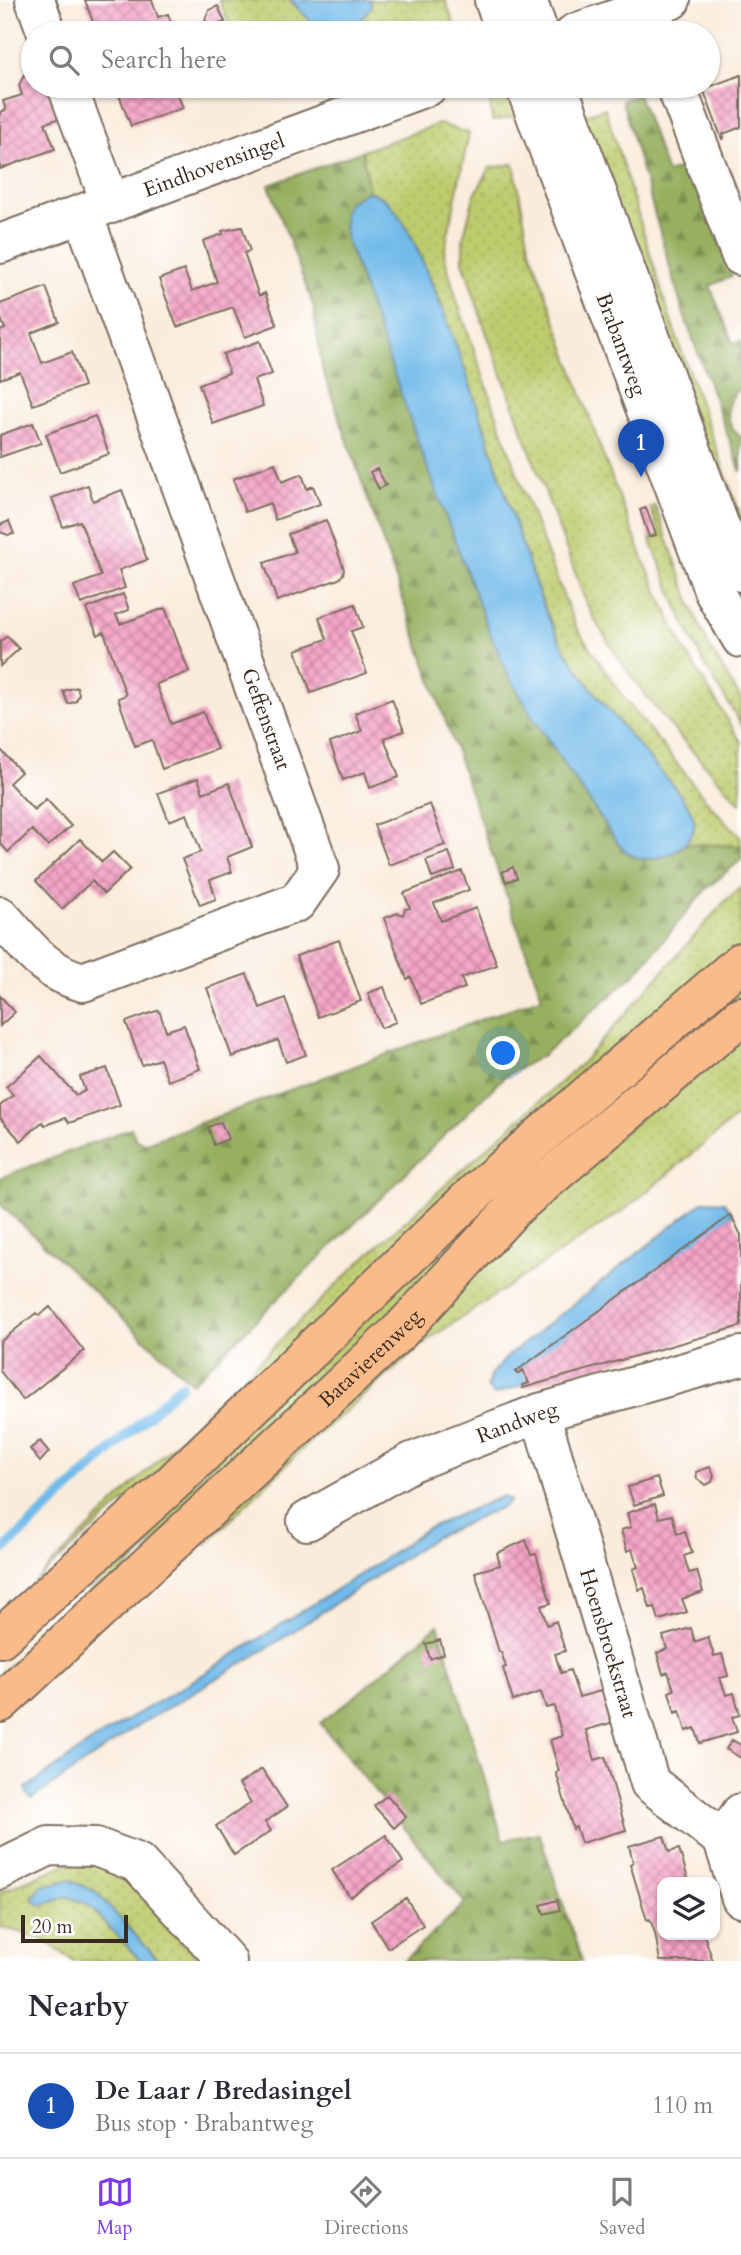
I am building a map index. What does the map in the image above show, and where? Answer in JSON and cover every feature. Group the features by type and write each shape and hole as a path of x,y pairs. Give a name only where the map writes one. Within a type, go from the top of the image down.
{"main road":[{"path":"0,1638 166,1489 479,1189 741,962"},
{"name":"Batavierenweg","path":"0,1703 402,1329 513,1209 741,1016"}],"street":[{"path":"35,0 43,21"},
{"path":"494,0 502,21"},
{"path":"527,0 535,21"},
{"path":"627,21 658,14"},
{"path":"70,98 97,209"},
{"name":"Eindhovensingel","path":"0,244 396,98"},
{"name":"Brabantweg","path":"529,98 714,592 741,638"},
{"name":"Brabantweg","path":"562,98 719,524 741,572"},
{"path":"681,98 741,256"},
{"name":"Geffenstraat","path":"0,916 49,968 64,977 83,982 297,902 320,869 97,209"},
{"name":"Randweg","path":"307,1521 411,1462 540,1413 741,1356"},
{"name":"Hoensbroekstraat","path":"540,1413 650,1783 732,1827 741,1898"},
{"path":"0,1870 49,1846 96,1847 138,1863 227,1961"}],"green space":[{"path":"219,0 290,0 297,8 371,7 370,0 445,0 453,21 228,21"},
{"path":"490,98 514,98 527,114 492,121"},
{"path":"639,98 667,173 691,164 732,276 710,286 733,343 741,341 741,386 729,405 728,418 741,437 741,472 683,312 622,101"},
{"path":"605,108 671,321 741,518 741,544 582,116"},
{"path":"439,124 469,133 444,254 457,301 522,487 576,627 624,698 710,805 740,836 741,846 685,844 694,830 562,645 544,607 440,301 412,237 387,201 369,191 362,151"},
{"path":"362,151 369,191 347,207 345,235 419,445 489,631 509,676 534,719 619,845 632,857 676,851 685,844 741,846 741,860 707,888 636,973 543,1055 504,1077 192,1383 0,1204 0,1178 131,1128 136,1140 146,1143 542,997 322,368 313,305 269,185"},
{"path":"514,164 529,246 603,455 644,561 683,647 741,742 741,804 677,734 637,684 587,605 483,323 463,261 463,239 474,196 490,168"},
{"path":"655,506 696,617 710,648 741,699 741,724 703,662 650,539 660,535 650,507"},
{"path":"741,887 741,949 30,1586 362,1260 583,1062 726,900"},
{"path":"741,980 741,996 560,1151 0,1690 0,1675 76,1606 268,1405 350,1326"},
{"path":"741,1032 741,1113 627,1208 432,1337 306,1445 206,1544 197,1534 548,1197"},
{"path":"438,1625 503,1840 539,1833 582,1961 404,1961 465,1903 320,1723"},
{"path":"80,1858 117,1869 202,1961 159,1961 95,1891 69,1880 41,1906 67,1896 89,1905 141,1961 74,1961 41,1938 0,1927 0,1892"}],"water":[{"path":"290,0 370,0 371,7 360,21 310,21"},
{"path":"369,191 385,200 400,217 445,315 552,626 589,685 690,809 693,831 684,844 671,853 645,859 631,855 619,845 534,719 509,676 489,631 419,445 345,235 344,213 349,202"},
{"path":"704,1201 724,1202 732,1213 732,1263 534,1381 494,1395 487,1387 490,1376 508,1356"},
{"path":"503,1496 510,1501 505,1506 434,1538 274,1644 139,1725 32,1799 27,1794 26,1788 94,1740 199,1677 426,1529"},
{"path":"69,1880 95,1891 159,1961 141,1961 89,1905 67,1896 41,1906 32,1898 42,1886"}],"building":[{"path":"85,0 152,0 158,17 168,14 171,21 93,21"},
{"path":"218,6 225,21 206,21 209,10"},
{"path":"741,75 741,127 723,134 722,139 707,98 720,98 720,83"},
{"path":"21,95 21,98 54,98 61,118 45,123 55,149 0,169 0,112 6,110 3,101"},
{"path":"120,98 179,98 183,108 131,126"},
{"path":"242,227 250,251 244,253 259,296 265,293 277,325 245,337 233,307 177,327 159,279 184,270 192,291 217,282 203,241 223,234 222,231"},
{"path":"46,287 59,322 31,333 42,363 72,352 84,386 33,405 20,372 0,379 0,331 5,329 0,316 0,304"},
{"path":"260,341 272,374 254,380 263,406 213,424 199,384 229,373 223,354"},
{"path":"95,416 109,454 60,472 46,434"},
{"path":"33,423 41,443 0,457 0,435"},
{"path":"275,463 282,482 302,474 307,489 313,486 320,504 275,520 270,503 245,512 233,479"},
{"path":"377,469 386,485 379,489 370,472"},
{"path":"88,485 93,501 122,490 147,560 119,570 125,588 81,604 74,586 101,576 80,521 63,527 52,498"},
{"path":"646,508 656,535 649,537 640,510"},
{"path":"326,520 344,569 343,574 339,579 277,601 264,563 295,552 288,534"},
{"path":"9,521 14,534 0,532 0,525"},
{"path":"123,594 129,610 116,615 120,624 165,608 189,672 156,684 171,724 203,712 217,749 162,769 152,740 135,746 118,698 126,695 104,632 98,635 86,609"},
{"path":"355,604 363,627 351,631 367,673 311,693 296,650 327,639 319,617"},
{"path":"7,636 19,649 0,666 0,642"},
{"path":"77,687 79,694 76,701 68,704 63,691"},
{"path":"392,699 404,731 384,738 399,777 370,788 365,772 343,780 330,743 362,731 355,713"},
{"path":"0,749 21,772 9,783 34,810 46,799 71,826 48,846 32,830 8,852 0,843"},
{"path":"198,778 203,793 229,783 252,847 227,857 232,872 210,880 216,899 200,905 182,859 201,852 187,814 169,821 158,793"},
{"path":"430,804 445,845 389,865 374,825"},
{"path":"80,839 102,862 113,852 130,869 104,894 92,881 62,909 36,881"},
{"path":"449,852 455,870 432,878 426,860"},
{"path":"513,867 517,878 506,882 502,872"},
{"path":"462,871 469,890 434,903 441,921 476,908 497,965 461,978 465,988 421,1004 411,977 407,979 384,918 398,913 403,915 405,909 410,908 404,893"},
{"path":"339,940 361,1001 318,1017 296,956"},
{"path":"247,974 260,1008 285,998 306,1055 286,1062 278,1040 232,1057 207,988"},
{"path":"384,987 396,1022 381,1028 368,993"},
{"path":"0,996 15,1012 0,1026"},
{"path":"159,1010 166,1031 184,1025 200,1069 168,1081 160,1059 142,1065 126,1022"},
{"path":"41,1056 76,1095 85,1091 80,1077 107,1068 120,1105 69,1123 65,1118 45,1125 42,1122 21,1141 0,1118 0,1106 13,1095 6,1087"},
{"path":"221,1122 228,1139 214,1145 208,1127"},
{"path":"731,1215 741,1235 741,1326 523,1388 522,1385 529,1383 523,1370 517,1374 515,1372"},
{"path":"50,1307 84,1351 23,1400 0,1371 0,1342 36,1313 39,1316"},
{"path":"40,1441 49,1452 40,1462 30,1449"},
{"path":"710,1467 714,1475 712,1482 706,1485 697,1479 696,1472"},
{"path":"657,1478 663,1496 634,1505 628,1487"},
{"path":"655,1504 659,1518 672,1515 677,1534 685,1531 692,1553 684,1556 689,1573 697,1571 703,1592 682,1599 687,1612 659,1620 655,1607 650,1608 644,1588 639,1590 633,1569 638,1567 632,1549 627,1551 621,1530 631,1527 627,1513"},
{"path":"526,1540 531,1555 536,1554 551,1603 541,1606 547,1625 556,1621 565,1651 555,1654 561,1673 570,1670 579,1697 604,1690 614,1722 586,1730 595,1760 605,1757 626,1830 581,1843 576,1827 573,1829 556,1772 559,1771 550,1740 562,1736 554,1706 546,1708 541,1692 513,1701 503,1668 506,1667 475,1572 500,1565 497,1553"},
{"path":"691,1628 695,1642 708,1637 714,1656 722,1654 728,1676 720,1678 726,1695 734,1693 740,1715 732,1717 737,1732 700,1743 695,1728 686,1731 680,1711 675,1713 669,1692 674,1690 668,1672 663,1674 657,1653 667,1649 663,1636"},
{"path":"440,1640 444,1654 430,1659 426,1644"},
{"path":"732,1740 741,1745 741,1758 726,1749"},
{"path":"262,1769 287,1807 265,1822 271,1831 234,1855 216,1826 251,1803 239,1784"},
{"path":"387,1795 406,1817 394,1828 374,1806"},
{"path":"386,1835 403,1862 350,1897 332,1870"},
{"path":"664,1836 669,1852 679,1849 687,1877 657,1877 657,1940 706,1940 713,1961 660,1961 655,1933 650,1919 647,1920 630,1864 633,1862 629,1846"},
{"path":"406,1898 423,1925 388,1948 371,1921"},
{"path":"557,1900 560,1910 544,1914 541,1905"}],"waterway":[{"path":"0,1553 181,1385"}],"place":[{"name":"De Laar / Bredasingel","path":"641,477"}]}
